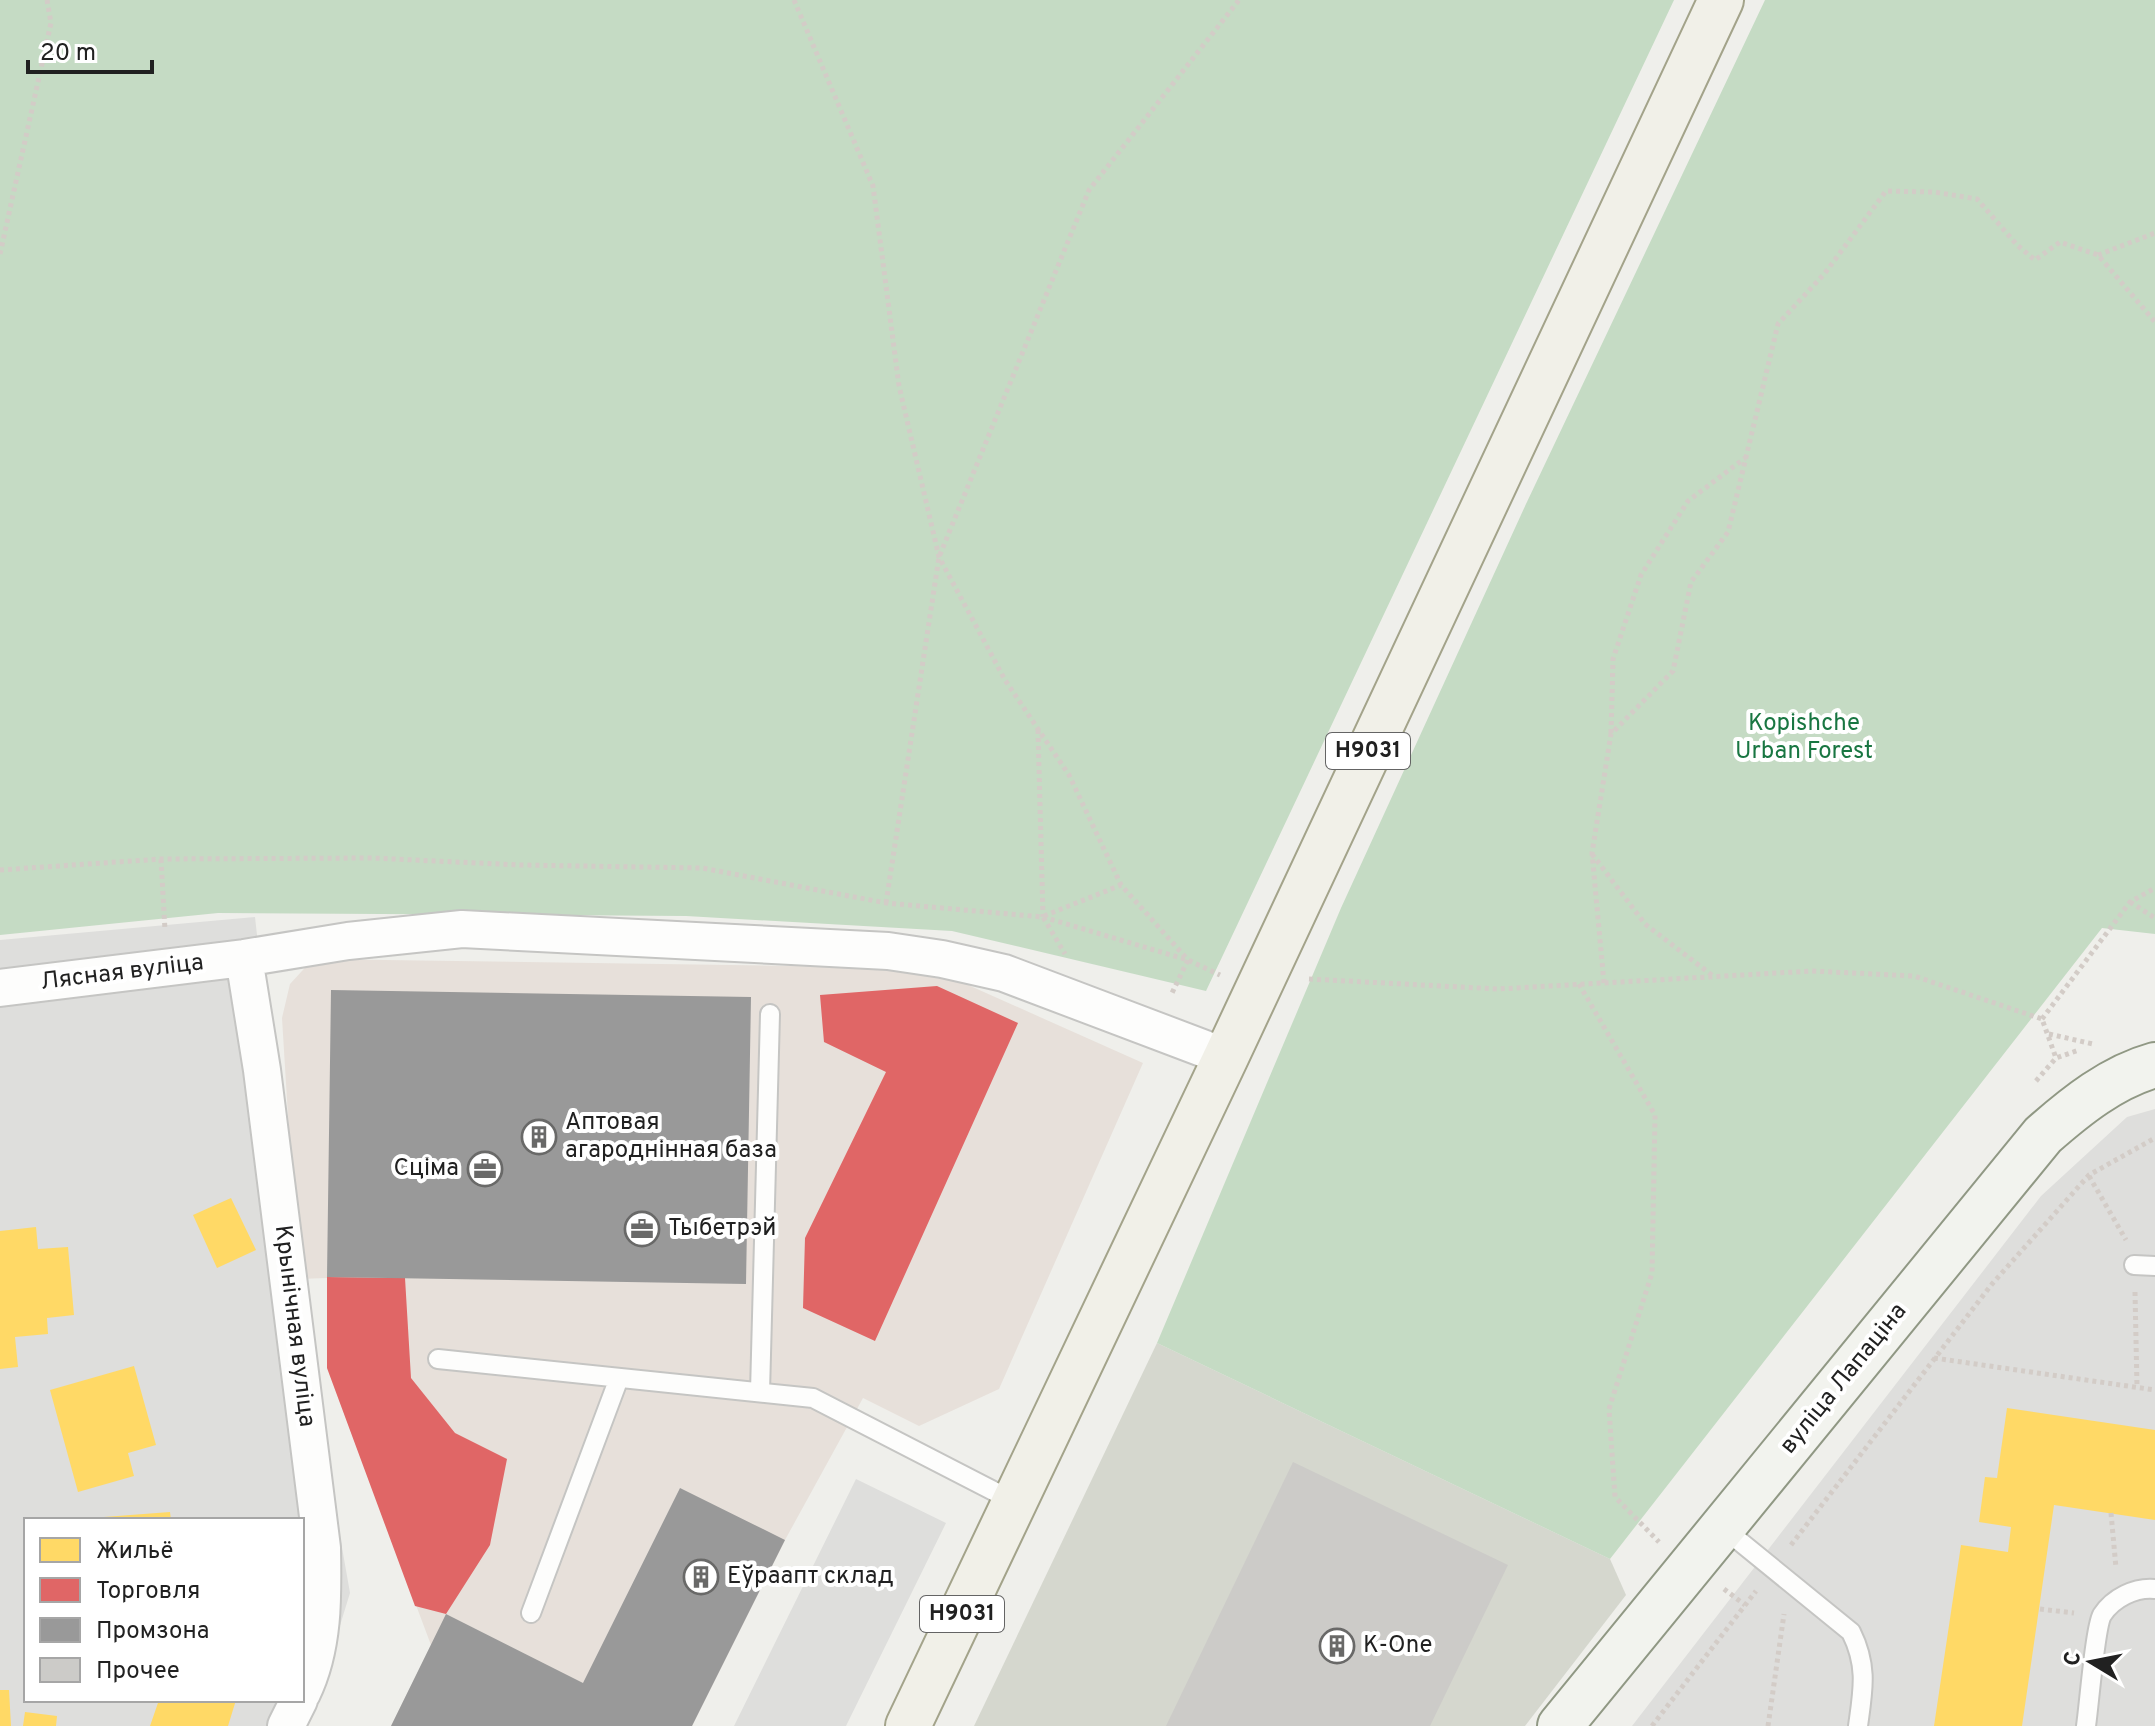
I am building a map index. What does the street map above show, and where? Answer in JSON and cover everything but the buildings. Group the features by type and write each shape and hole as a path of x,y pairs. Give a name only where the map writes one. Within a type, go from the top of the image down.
{"main road":[{"name":"Н9031","path":"908,1726 1226,1057 1721,0"},
{"name":"вуліца Лапаціна","path":"1560,1726 2043,1135 2076,1106 2134,1071 2155,1065"}],"street":[{"name":"Лясная вуліца","path":"0,988 244,958 348,941 462,929 888,951 1004,973 1226,1057"},
{"name":"Крынічная вуліца","path":"244,958 260,1055 322,1548 323,1600 317,1643 304,1686"},
{"path":"286,1726 298,1702"}],"lane":[{"path":"760,1392 770,1014"},
{"path":"2134,1265 2155,1266"},
{"path":"438,1359 813,1398 1015,1502"},
{"path":"531,1613 619,1378"},
{"path":"1722,1527 1851,1632 1861,1652 1863,1670 1858,1726"},
{"path":"2086,1726 2101,1617 2119,1597 2148,1588 2155,1589"}],"path":[{"path":"0,254 51,23 47,0"},
{"path":"794,0 873,186 899,386 939,557 1005,680 1069,775 1121,885 1188,960"},
{"path":"886,903 939,557 1089,190 1239,0"},
{"path":"1611,734 1673,671 1691,582 1728,532 1778,324 1825,273 1886,191 1934,192 1977,199 2017,245 2035,260 2060,242 2098,255 2155,322"},
{"path":"2098,255 2155,233"},
{"path":"1604,983 1592,853 1611,734 1613,659 1641,575 1688,501 1745,458"},
{"path":"1038,728 1043,917 1093,1006"},
{"path":"1592,853 1645,924 1713,976"},
{"path":"0,870 161,859 372,858 520,865 702,868 886,903 1043,917 1188,960"},
{"path":"161,859 167,967"},
{"path":"1043,917 1121,885"},
{"path":"2042,1019 2130,902 2155,888"},
{"path":"2130,902 2155,918"},
{"path":"1156,1029 1188,960"},
{"path":"1263,976 1498,989 1812,971 1914,976 2042,1019 2056,1058"},
{"path":"1579,984 1655,1115 1652,1273 1609,1409 1615,1497 1656,1540"},
{"path":"2048,1033 2095,1044"},
{"path":"1788,1549 1992,1284 2089,1175 2155,1138"},
{"path":"1934,1358 2155,1390"},
{"path":"2111,1513 2119,1597"},
{"path":"1652,1726 1745,1605 1713,1581"},
{"path":"1768,1726 1786,1600"}],"shaded area":[{"path":"255,917 296,1286 350,1593 321,1687 303,1726 0,1726 0,940"},
{"path":"313,959 930,968 1143,1063 999,1389 919,1426 863,1398 785,1540 692,1726 391,1726 431,1645 327,1368 327,1278 298,1279 282,1018 290,984"},
{"path":"2155,1109 2155,1726 1632,1726 2041,1196 2127,1117"},
{"path":"1157,1343 1610,1559 1626,1595 1525,1726 974,1726"},
{"path":"856,1479 946,1523 846,1726 734,1726"}],"green space":[{"path":"0,0 1674,0 1206,991 952,931 686,916 218,913 0,935"},
{"name":"Kopishche Urban Forest","path":"1765,0 2155,0 2155,934 2102,928 1610,1559 1157,1343 1341,908 1526,504"}],"place":[{"name":"Аптовая агароднінная база","path":"539,1137"},
{"name":"Сціма","path":"485,1169"},
{"name":"Тыбетрэй","path":"642,1229"},
{"name":"Еўраапт склад","path":"701,1577"},
{"name":"K-One","path":"1337,1646"}]}
